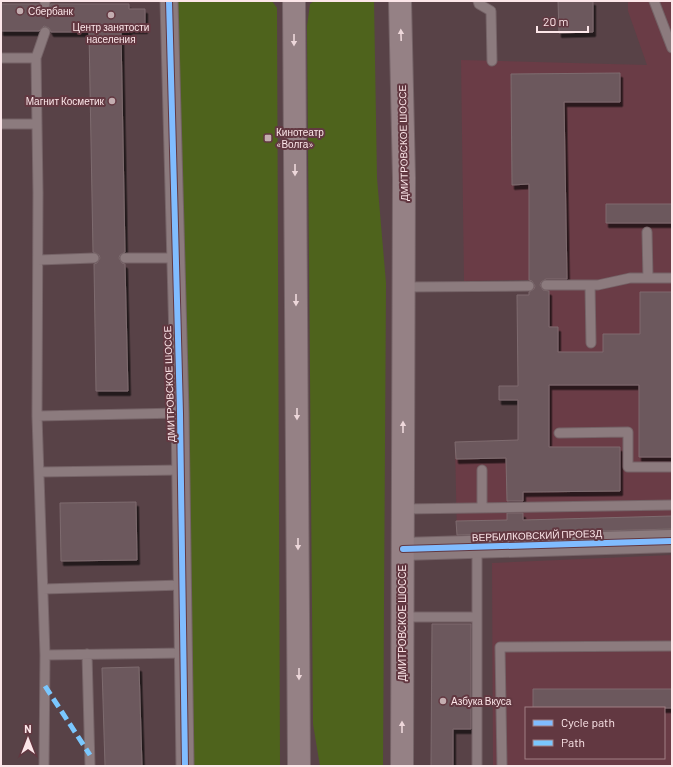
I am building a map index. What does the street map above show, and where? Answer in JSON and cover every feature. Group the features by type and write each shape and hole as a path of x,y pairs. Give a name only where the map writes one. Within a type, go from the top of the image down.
{"main road":[{"path":"294,1 299,766"},
{"name":"ДМИТРОВСКОЕ ШОССЕ","path":"400,1 404,146 402,766"}],"street":[{"name":"ДМИТРОВСКОЕ ШОССЕ","path":"169,1 180,413 185,766"},
{"name":"ВЕРБИЛКОВСКИЙ ПРОЕЗД","path":"403,549 672,541"}],"lane":[{"path":"478,1 479,4 491,11 492,61"},
{"path":"654,1 672,48"},
{"path":"44,766 45,655 37,416 38,260 36,58 45,32"},
{"path":"1,58 36,58"},
{"path":"1,124 37,124"},
{"path":"647,232 648,278"},
{"path":"38,260 94,258"},
{"path":"125,258 175,258"},
{"path":"546,285 590,285 630,278 672,278"},
{"path":"590,285 591,343"},
{"path":"404,287 529,286"},
{"path":"37,416 180,413"},
{"path":"559,432 628,432 628,467 672,467"},
{"path":"39,472 181,470"},
{"path":"482,470 482,508"},
{"path":"403,509 672,505"},
{"path":"477,547 477,766"},
{"path":"43,589 183,585"},
{"path":"403,617 478,617"},
{"path":"502,766 500,647 672,646"},
{"path":"45,655 184,653"},
{"path":"88,654 90,766"}],"shaded area":[{"path":"628,1 672,1 672,532 457,538 455,442 527,440 528,433 518,433 518,400 499,400 499,386 518,386 517,295 529,295 529,280 464,281 461,60 647,65 628,11"},
{"path":"672,555 672,766 493,766 492,563"}],"green space":[{"path":"176,1 272,1 277,8 280,766 194,766"},
{"path":"314,1 374,1 377,178 386,283 383,766 320,766 313,724 307,26 310,4"}],"building":[{"path":"558,1 593,1 593,32 559,33"},
{"path":"1,4 39,4 40,7 45,10 48,9 51,4 129,4 129,9 145,9 145,29 129,29 129,32 121,32 125,252 120,255 119,258 122,263 125,264 128,391 96,391 94,264 97,263 100,258 99,255 93,252 89,32 51,32 49,28 44,26 39,31 1,31"},
{"path":"620,73 620,102 564,102 567,279 546,279 541,282 540,285 543,290 549,291 549,327 558,327 558,352 603,352 603,334 640,334 640,292 672,292 672,457 639,457 639,385 549,385 549,447 620,447 620,491 523,492 523,501 507,501 506,458 456,459 455,442 518,440 518,400 499,400 499,386 518,386 517,295 529,295 529,292 534,289 535,286 532,281 529,280 529,184 512,185 511,74"},
{"path":"606,204 672,204 672,223 606,223"},
{"path":"136,502 137,560 61,561 60,503"},
{"path":"507,513 523,513 523,520 672,516 672,529 457,535 456,521 507,520"},
{"path":"432,624 471,624 471,729 453,729 453,766 431,766"},
{"path":"139,667 142,766 105,766 102,668"},
{"path":"533,689 672,689 672,708 533,707"}],"marked path":[{"path":"45,686 90,755"}],"cycle path":[{"path":"169,1 180,413 185,766"},
{"path":"403,549 672,541"}],"place":[{"name":"Сбербанк","path":"20,11"},
{"name":"Центр занятости населения","path":"111,15"},
{"name":"Магнит Косметик","path":"112,101"},
{"name":"Кинотеатр «Волга»","path":"268,138"},
{"name":"Азбука Вкуса","path":"443,701"}]}
